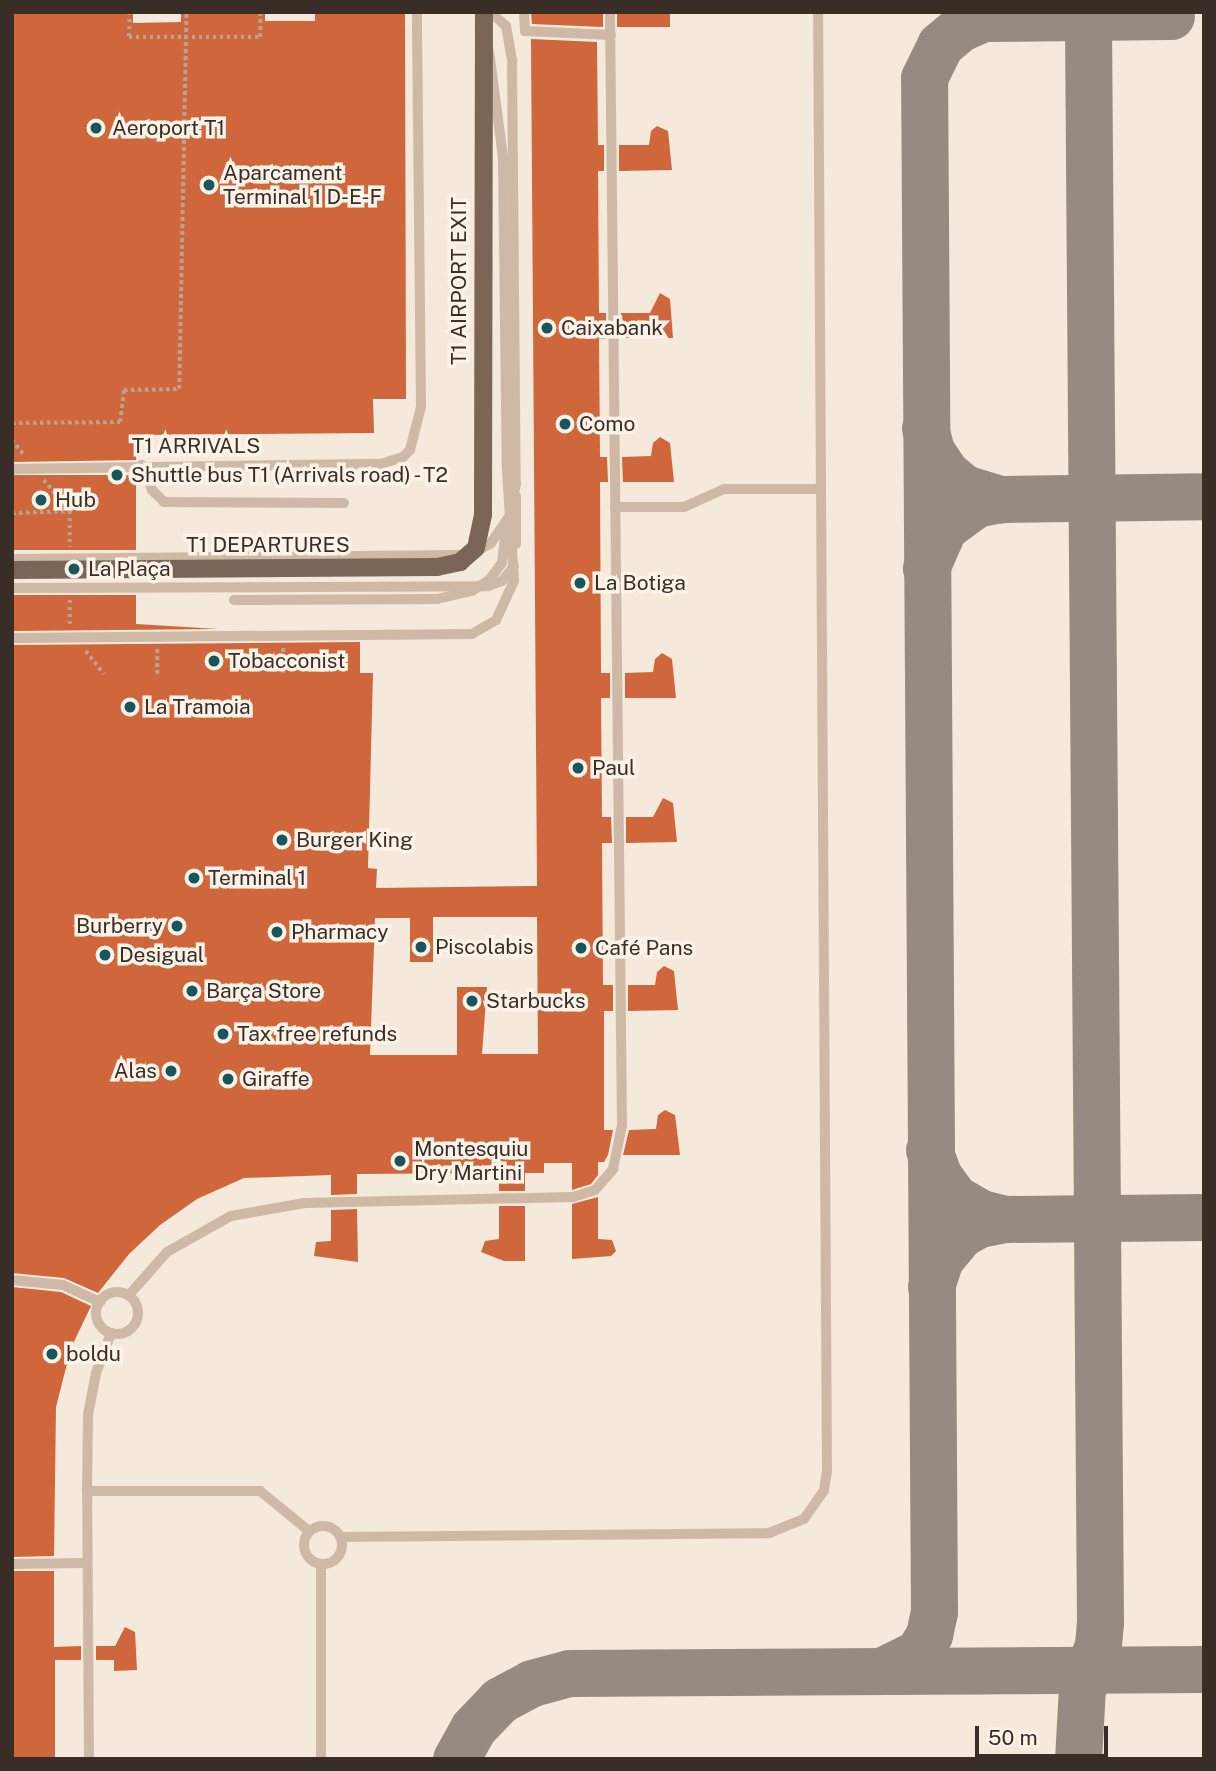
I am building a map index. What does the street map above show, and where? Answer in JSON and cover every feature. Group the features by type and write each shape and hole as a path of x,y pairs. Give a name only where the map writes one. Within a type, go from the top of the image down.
{"main road":[{"name":"T1 AIRPORT EXIT","path":"476,548 484,516 484,12"},
{"name":"T1 DEPARTURES","path":"12,570 437,567 460,562 476,548"}],"lane":[{"name":"T1 ARRIVALS","path":"12,469 142,465 381,464 403,457 410,450 421,407 418,12"},
{"path":"12,588 488,586 502,581 514,564 516,484 512,61 506,26 490,12"},
{"path":"524,12 525,32 611,35"},
{"path":"129,1296 167,1252 230,1216 304,1203 573,1198 595,1189 613,1169 622,1125 610,12"},
{"path":"321,1564 305,1553 304,1540 309,1531 327,1526 340,1537 769,1533 804,1518 824,1490 827,1445 818,12"},
{"path":"12,638 451,635 483,630 496,621 509,596 511,548 507,469 503,158 493,61 484,34"},
{"path":"142,465 152,490 164,502 344,503"},
{"path":"12,559 463,555 483,549 498,534 516,484"},
{"path":"615,507 684,507 724,489 821,489"},
{"path":"234,600 458,595 489,580 511,548"},
{"path":"12,1280 63,1285 100,1302"},
{"path":"109,1294 129,1296 137,1306 136,1320 125,1332 111,1333 99,1323 100,1302 109,1294"},
{"path":"89,1759 88,1415 96,1373 111,1333"},
{"path":"87,1491 260,1491 309,1531"},
{"path":"321,1564 337,1557 340,1537"},
{"path":"12,1564 88,1563"},
{"path":"321,1564 321,1759"}],"path":[{"path":"130,12 129,37 260,37 260,12"},
{"path":"12,423 120,422 124,390 179,389 186,12"},
{"path":"12,440 70,512 70,559"},
{"path":"12,513 70,512"},
{"path":"70,595 70,631"},
{"path":"283,637 283,673"},
{"path":"157,638 157,674"}],"building":[{"name":"Aparcament Terminal 1 D-E-F","path":"12,12 133,12 133,23 181,22 181,12 265,12 265,21 315,21 315,12 405,12 406,399 373,399 374,433 136,435 136,460 12,462"},
{"path":"531,12 603,12 603,27 532,24"},
{"path":"617,12 670,12 670,27 617,27"},
{"name":"Terminal 1","path":"531,39 597,42 598,145 604,145 604,171 598,171 599,313 606,313 606,339 599,339 600,457 607,457 608,482 600,482 601,673 610,673 610,698 601,698 602,817 611,817 612,843 602,843 603,985 613,985 613,1011 604,1011 604,1130 613,1130 608,1155 604,1162 598,1162 598,1175 591,1184 572,1190 572,1163 544,1163 544,1173 525,1173 525,1191 499,1191 499,1173 357,1174 357,1194 331,1195 331,1175 244,1178 197,1199 160,1225 129,1254 98,1293 64,1278 12,1273 12,645 360,642 360,673 373,673 368,868 377,869 376,888 537,886","holes":["433,917 537,917 538,1054 482,1054 487,987 457,987 457,1055 370,1055 375,918 410,918 410,962 433,962"]},
{"path":"657,126 668,131 672,170 619,171 619,145 649,145 651,131"},
{"path":"660,293 670,299 673,338 621,338 621,313 650,313"},
{"path":"660,437 670,443 674,482 623,482 622,457 651,456 653,443"},
{"path":"12,475 136,475 136,550 12,550"},
{"path":"12,595 136,595 136,624 218,629 12,631"},
{"path":"662,653 672,659 676,698 625,698 625,673 653,672 655,659"},
{"path":"663,798 673,803 677,842 626,843 626,817 653,817"},
{"path":"664,966 674,971 678,1010 628,1011 628,985 655,985 657,972"},
{"path":"665,1110 675,1115 680,1155 623,1155 629,1130 656,1129 658,1115"},
{"path":"598,1197 598,1239 612,1240 616,1251 611,1256 572,1259 572,1204"},
{"path":"499,1206 525,1206 525,1261 504,1261 481,1252 485,1241 499,1239"},
{"path":"357,1209 358,1262 314,1256 316,1242 331,1241 331,1210"},
{"path":"12,1287 61,1292 91,1306 71,1348 56,1407 54,1556 12,1557"},
{"path":"12,1571 54,1571 54,1647 81,1646 81,1660 55,1660 55,1759 12,1759"},
{"path":"125,1627 135,1632 137,1670 114,1671 114,1660 96,1660 96,1646 115,1646"}],"taxiway":[{"path":"1078,1759 1082,1688 1098,1645 1100,1623 1088,12"},
{"path":"883,1670 918,1653 929,1635 934,1612 924,78 940,45 960,28 984,18 1171,16"},
{"path":"925,428 931,451 946,473 964,488 1001,499 976,504 944,527 926,568"},
{"path":"1001,499 1204,496"},
{"path":"929,1150 938,1175 955,1198 981,1213 1005,1219 979,1224 961,1234 940,1259 931,1287"},
{"path":"1005,1219 1204,1217"},
{"path":"456,1759 473,1728 500,1700 532,1683 569,1673 1204,1669"}],"place":[{"name":"Aeroport T1","path":"96,128"},
{"name":"Aparcament Terminal 1 D-E-F","path":"209,185"},
{"name":"Caixabank","path":"547,328"},
{"name":"Como","path":"565,424"},
{"name":"Shuttle bus T1 (Arrivals road) - T2","path":"117,475"},
{"name":"Hub","path":"41,500"},
{"name":"La Plaça","path":"74,569"},
{"name":"La Botiga","path":"580,583"},
{"name":"Tobacconist","path":"214,661"},
{"name":"La Tramoia","path":"130,707"},
{"name":"Paul","path":"578,768"},
{"name":"Burger King","path":"282,840"},
{"name":"Terminal 1","path":"194,878"},
{"name":"Burberry","path":"177,926"},
{"name":"Pharmacy","path":"277,932"},
{"name":"Piscolabis","path":"421,947"},
{"name":"Café Pans","path":"581,948"},
{"name":"Desigual","path":"105,955"},
{"name":"Barça Store","path":"192,991"},
{"name":"Starbucks","path":"472,1001"},
{"name":"Tax free refunds","path":"223,1034"},
{"name":"Alas","path":"171,1071"},
{"name":"Giraffe","path":"228,1079"},
{"name":"Montesquiu Dry Martini","path":"400,1161"},
{"name":"boldu","path":"52,1354"}]}
